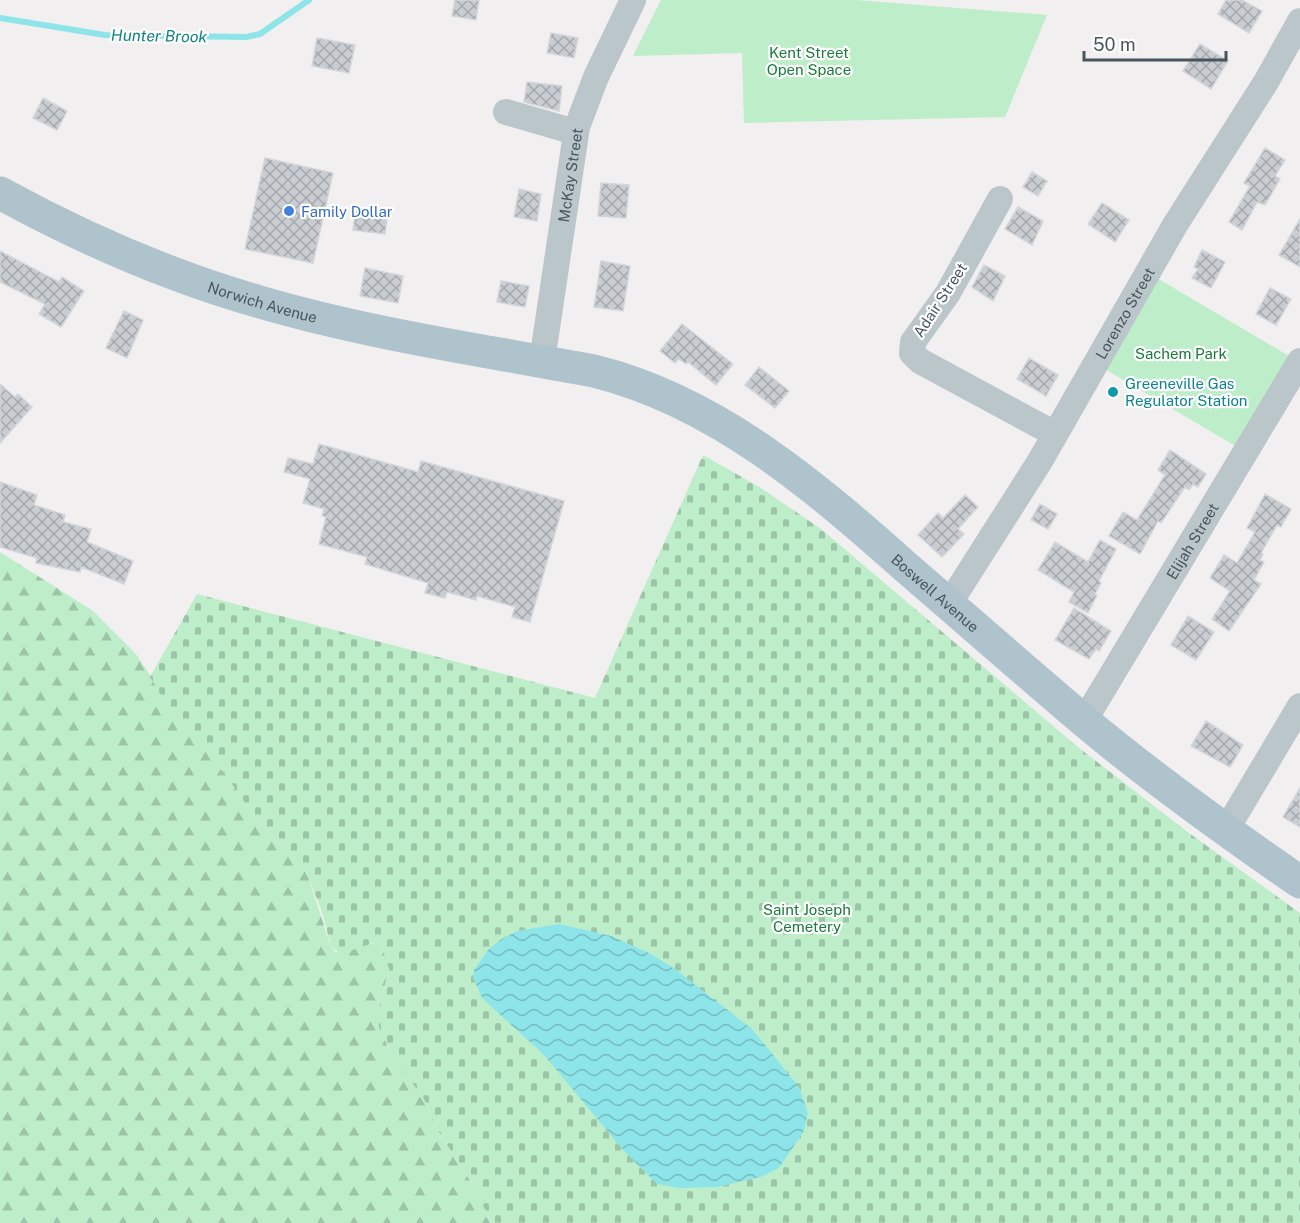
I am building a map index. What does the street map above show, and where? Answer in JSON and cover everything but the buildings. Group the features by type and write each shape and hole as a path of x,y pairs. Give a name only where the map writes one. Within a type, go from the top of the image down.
{"main road":[{"name":"Norwich Avenue","path":"0,193 107,246 176,274 258,302 343,323 542,361"},
{"name":"Boswell Avenue","path":"542,361 626,379 688,406 761,450 843,512 1084,721 1226,830 1300,882"}],"street":[{"name":"McKay Street","path":"542,361 575,132 596,77 633,0"},
{"name":"Lorenzo Street","path":"949,604 1055,434 1172,230 1266,82 1300,21"},
{"path":"506,112 575,132"},
{"name":"Adair Street","path":"1000,199 948,293 913,342 912,353 920,361 1055,434"},
{"name":"Elijah Street","path":"1084,721 1300,361"},
{"path":"1226,830 1300,706"}],"green space":[{"name":"Kent Street Open Space","path":"661,0 856,0 1047,15 1005,117 744,123 742,53 633,56"},
{"name":"Sachem Park","path":"1157,278 1289,356 1237,447 1103,368"},
{"name":"Saint Joseph Cemetery","path":"703,455 761,488 821,529 1079,748 1189,833 1300,913 1300,1223 492,1223 471,1182 437,1129 423,1097 397,1063 380,1030 377,1018 389,969 383,950 373,943 341,954 331,947 323,915 307,873 254,816 225,774 171,712 150,677 197,594 595,698"},
{"path":"0,552 93,611 136,654 181,722 225,774 254,816 307,873 331,947 335,952 368,944 379,945 386,956 389,969 377,1018 387,1045 423,1097 437,1129 471,1182 492,1223 0,1223"}],"water":[{"path":"559,924 611,936 649,953 675,969 752,1029 799,1087 808,1113 804,1131 779,1168 761,1177 717,1187 679,1188 657,1184 624,1151 544,1055 482,998 473,977 474,970 488,950 517,931"}],"waterway":[{"name":"Hunter Brook","path":"0,18 105,35 246,37 260,34 309,0"}],"place":[{"name":"Family Dollar","path":"289,211"},
{"name":"Greeneville Gas Regulator Station","path":"1113,392"}]}
